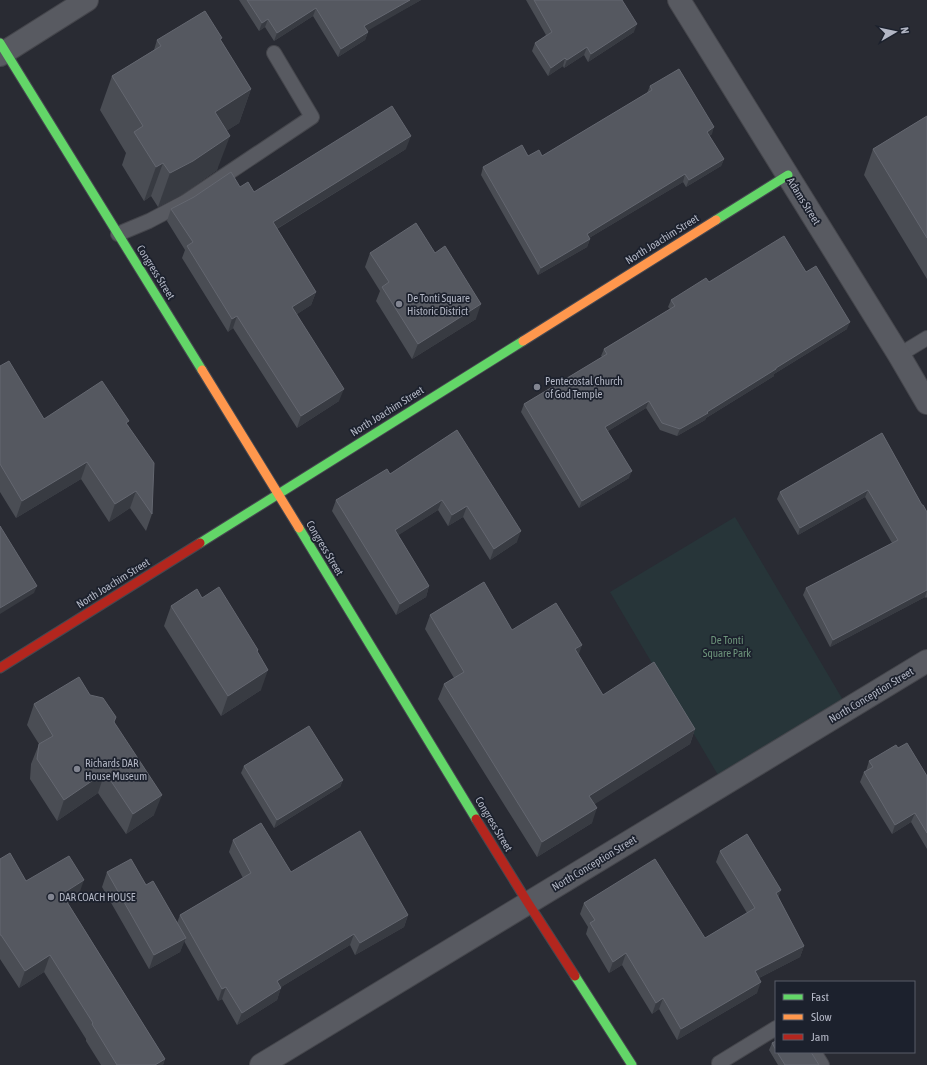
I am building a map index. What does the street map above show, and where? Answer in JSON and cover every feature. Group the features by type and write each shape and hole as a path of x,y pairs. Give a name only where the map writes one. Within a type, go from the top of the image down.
{"street":[{"path":"2,50 87,0"},
{"name":"Adams Street","path":"679,0 899,355 927,403"},
{"name":"Congress Street","path":"2,50 118,234 528,903 632,1065"},
{"name":"North Joachim Street","path":"0,668 788,175"},
{"name":"North Conception Street","path":"261,1065 927,661"}],"lane":[{"path":"118,234 149,221 185,202 312,117 274,53"},
{"path":"899,355 927,338"},
{"path":"720,1065 719,1063 775,1029"},
{"path":"815,1053 822,1065"}],"green space":[{"name":"De Tonti Square Park","path":"735,517 843,700 718,775 610,592"}],"building":[{"path":"247,0 410,0 364,26 368,32 341,49 316,8 277,33 268,19 262,23"},
{"path":"534,0 622,0 637,24 591,54 587,47 567,60 565,58 551,68 535,43 552,32"},
{"path":"205,11 222,38 220,39 251,89 215,112 230,136 193,161 170,173 163,163 156,167 134,132 143,126 112,76 161,46 157,40"},
{"path":"679,69 714,127 707,132 724,159 689,180 685,174 587,234 590,239 541,268 483,167 522,145 528,156 539,150 542,156 652,90 650,86"},
{"path":"392,106 411,136 273,222 316,292 292,307 344,389 301,416 237,316 232,319 187,246 193,242 171,209 194,197 231,172 240,187 248,182 254,192"},
{"path":"927,116 927,238 873,149"},
{"path":"416,223 435,253 445,246 481,304 418,344 382,287 389,282 370,253"},
{"path":"784,236 806,272 816,266 850,322 707,412 708,413 680,429 662,423 649,401 605,427 632,471 582,501 524,404 607,354 604,349 675,306 671,300 706,278 709,282"},
{"path":"9,361 44,419 102,381 129,421 126,423 154,463 152,514 136,491 115,504 87,462 22,501 0,464 0,366"},
{"path":"457,430 521,531 494,549 467,506 452,515 442,500 395,530 429,586 400,604 336,500 387,469 390,474"},
{"path":"882,433 927,512 927,590 833,640 806,588 898,540 868,490 800,528 780,492"},
{"path":"0,526 37,586 0,608"},
{"path":"484,582 512,630 556,603 582,645 575,649 603,695 654,662 695,729 589,796 597,808 542,842 444,684 464,672 430,615"},
{"path":"219,587 258,650 257,651 268,670 228,696 171,606 197,589 202,598"},
{"name":"Richards DAR House Museum","path":"79,677 90,695 103,698 116,717 114,722 162,795 133,814 105,772 64,800 37,759 39,744 53,736 34,704"},
{"path":"309,726 343,780 277,820 244,766"},
{"path":"907,743 927,776 927,833 915,813 895,825 864,772 873,767 869,761 896,745 898,748"},
{"path":"261,823 291,872 360,831 408,915 360,943 354,934 277,981 281,988 242,1013 226,987 222,989 180,915 251,873 233,840"},
{"path":"747,834 781,890 776,893 804,946 755,971 761,982 681,1029 663,998 656,1003 626,953 613,962 590,923 595,920 584,903 655,859 705,938 755,908 720,851"},
{"path":"10,853 26,881 69,856 84,880 62,894 165,1059 155,1065 117,1065 92,1024 93,1023 50,955 25,971 0,935 0,859"},
{"path":"131,859 146,885 153,881 186,938 154,955 107,872"},
{"path":"775,1042 775,1048 772,1043"},
{"path":"778,1053 812,1053 819,1065 785,1065"}],"traffic: fast":[{"path":"0,43 202,370"},
{"path":"716,220 788,175"},
{"path":"200,543 523,341"},
{"path":"299,528 476,819"},
{"path":"575,976 632,1065"}],"traffic: slow":[{"path":"523,341 716,220"},
{"path":"202,370 299,528"}],"traffic: jam":[{"path":"0,668 200,543"},
{"path":"476,819 575,976"}],"place":[{"name":"De Tonti Square Historic District","path":"399,304"},
{"name":"Pentecostal Church of God Temple","path":"537,387"},
{"name":"Richards DAR House Museum","path":"77,769"},
{"name":"DAR COACH HOUSE","path":"51,897"}]}
